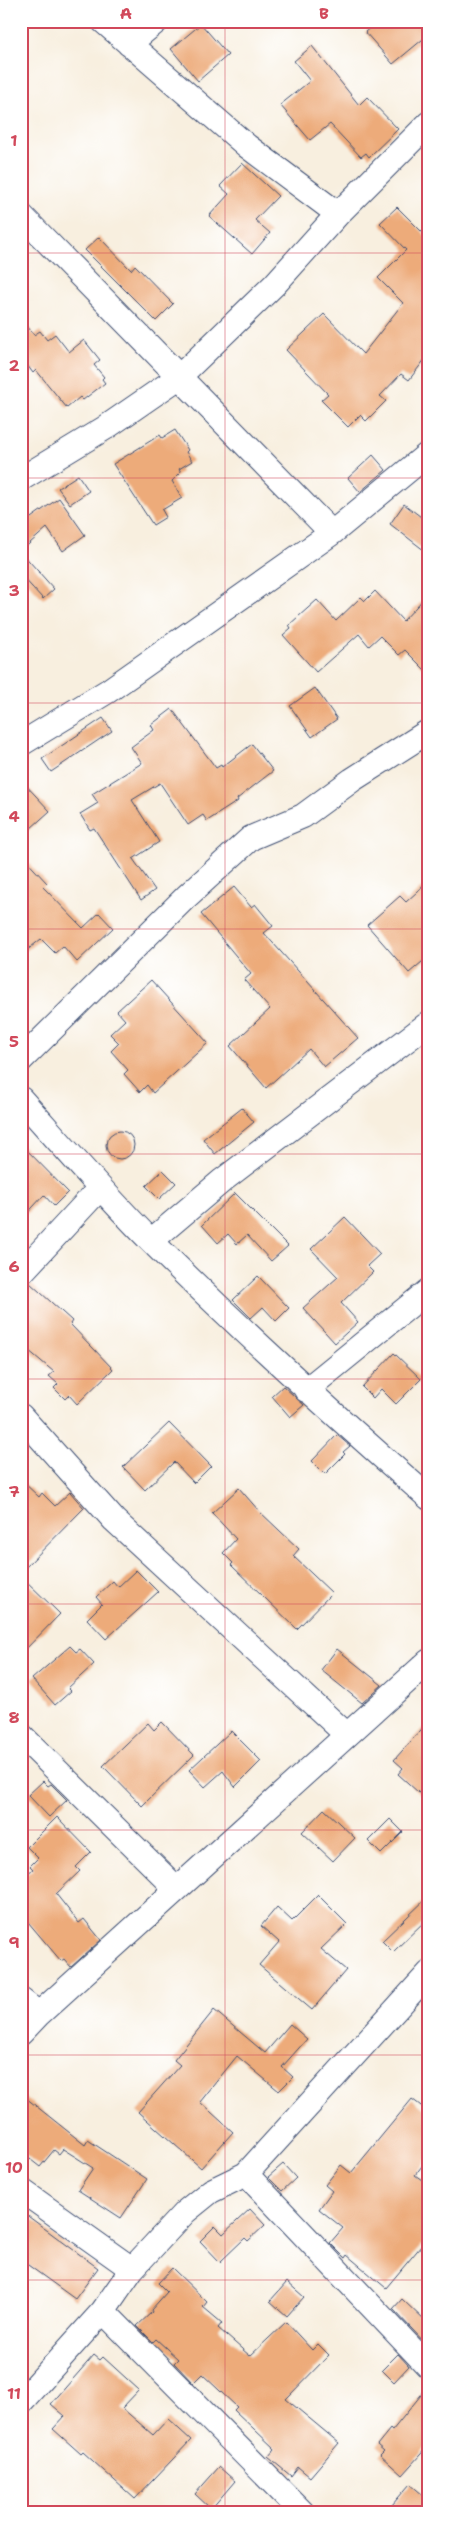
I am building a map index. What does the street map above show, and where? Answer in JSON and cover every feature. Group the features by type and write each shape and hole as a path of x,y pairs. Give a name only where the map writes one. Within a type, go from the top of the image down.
{"street":[{"path":"104,21 247,146 338,214"},
{"path":"129,44 157,21"},
{"path":"21,479 105,428 179,377 275,284 338,214 429,123"},
{"path":"21,215 332,533"},
{"path":"21,744 108,691 332,533 429,453"},
{"path":"21,1060 186,897 251,838 302,816 352,780 429,732"},
{"path":"150,1241 223,1180 429,1023"},
{"path":"21,1099 150,1241 306,1390 429,1498"},
{"path":"21,1273 100,1188"},
{"path":"306,1390 429,1290"},
{"path":"21,1416 114,1520 347,1735"},
{"path":"21,2033 30,2007 176,1888 429,1661"},
{"path":"21,1735 176,1888"},
{"path":"21,2402 103,2311 132,2268 185,2212 211,2191 246,2174 429,1973"},
{"path":"246,2174 429,2367"},
{"path":"21,2190 132,2268"},
{"path":"103,2311 302,2512"}],"building":[{"path":"378,21 417,21 428,35 393,64 365,32"},
{"path":"201,24 228,55 198,81 171,49"},
{"path":"312,46 359,105 367,97 398,129 369,157 366,153 361,157 330,124 310,140 280,105 310,81 294,61"},
{"path":"242,163 278,196 255,220 270,233 252,254 209,216 229,194 220,186"},
{"path":"397,207 429,239 429,354 409,380 401,374 380,396 386,401 366,421 360,415 348,427 321,400 328,394 286,350 324,314 363,354 403,303 378,278 406,250 380,223"},
{"path":"99,237 131,270 135,265 173,304 156,321 85,250"},
{"path":"21,318 34,335 40,331 47,340 55,334 69,352 84,340 100,360 94,365 104,377 102,379 105,383 83,400 80,397 67,408 36,370 33,373 21,357"},
{"path":"175,430 188,450 186,452 192,461 179,469 181,472 172,481 182,498 162,510 166,517 153,525 113,464 160,435 162,438"},
{"path":"373,455 386,470 360,492 348,478"},
{"path":"78,475 89,491 70,504 58,488"},
{"path":"59,498 85,535 63,551 47,528 21,551 21,525"},
{"path":"404,504 429,523 429,554 390,524"},
{"path":"21,552 54,589 43,599 21,575"},
{"path":"375,591 403,621 429,593 429,674 405,650 399,655 380,636 369,646 359,634 316,672 283,635 291,628 289,625 317,600 336,621 361,597 365,601"},
{"path":"315,688 337,719 312,737 290,706"},
{"path":"172,709 216,768 221,765 222,767 252,744 273,771 237,799 238,801 207,821 203,815 188,825 160,783 132,800 159,842 133,859 155,890 141,900 94,828 90,830 80,814 98,803 92,794 142,763 131,747 154,730 151,725"},
{"path":"103,718 112,731 51,772 42,759"},
{"path":"21,780 50,811 21,837"},
{"path":"21,855 47,883 43,887 83,928 99,913 113,928 77,962 63,946 55,953 41,939 21,955"},
{"path":"429,881 429,956 409,973 367,925 400,896 406,902"},
{"path":"234,887 251,907 255,904 273,926 264,933 358,1038 324,1067 309,1049 266,1088 230,1046 270,1009 244,980 251,974 201,914"},
{"path":"151,980 208,1043 153,1093 147,1085 140,1092 124,1074 128,1070 111,1051 119,1043 110,1034 125,1020 117,1011"},
{"path":"242,1108 254,1122 215,1154 203,1139"},
{"path":"120,1131 130,1135 134,1145 130,1155 120,1159 110,1155 106,1145 110,1135"},
{"path":"21,1144 68,1192 54,1206 44,1195 21,1220"},
{"path":"163,1170 176,1183 159,1199 146,1186"},
{"path":"235,1193 288,1246 271,1261 247,1235 237,1244 228,1234 218,1243 202,1225"},
{"path":"345,1217 380,1254 367,1266 373,1272 341,1303 358,1322 335,1343 303,1308 338,1277 311,1249"},
{"path":"258,1276 289,1308 276,1321 263,1307 251,1318 233,1300"},
{"path":"30,1283 72,1321 70,1324 113,1369 77,1404 69,1395 65,1399 54,1388 58,1384 49,1376 54,1372 21,1344 21,1292"},
{"path":"394,1353 421,1379 396,1404 381,1389 373,1398 362,1387"},
{"path":"283,1386 304,1405 290,1417 272,1396"},
{"path":"169,1423 211,1466 194,1483 174,1462 145,1490 123,1467"},
{"path":"337,1435 350,1446 343,1452 345,1454 325,1474 312,1461"},
{"path":"21,1480 39,1497 42,1493 55,1506 70,1492 84,1508 21,1572"},
{"path":"239,1488 259,1511 299,1549 293,1556 332,1593 297,1629 231,1565 233,1563 223,1553 236,1539 212,1513"},
{"path":"136,1570 158,1592 106,1639 87,1619 102,1604 96,1597 113,1581 118,1587"},
{"path":"21,1576 60,1614 21,1654"},
{"path":"70,1646 76,1652 80,1649 94,1664 68,1688 71,1691 55,1705 32,1679"},
{"path":"337,1649 382,1685 362,1703 321,1670"},
{"path":"429,1721 429,1802 398,1774 403,1768 394,1760"},
{"path":"162,1722 194,1755 142,1806 103,1766 148,1723 154,1730"},
{"path":"231,1731 261,1761 235,1787 223,1771 205,1787 189,1770"},
{"path":"43,1781 48,1786 51,1784 67,1800 49,1817 28,1795"},
{"path":"324,1809 355,1838 333,1861 302,1832"},
{"path":"57,1817 91,1852 76,1867 80,1871 56,1894 79,1923 84,1919 101,1940 71,1967 64,1959 61,1961 28,1922 21,1928 21,1879 33,1869 30,1866 38,1858 27,1847"},
{"path":"390,1819 403,1832 381,1854 368,1841"},
{"path":"318,1895 347,1924 321,1949 346,1970 312,2010 259,1965 279,1942 261,1926 277,1907 292,1921"},
{"path":"429,1896 429,1917 393,1952 382,1941"},
{"path":"214,2010 265,2053 290,2024 307,2039 282,2067 293,2077 279,2091 237,2056 200,2102 233,2132 201,2168 138,2112 180,2065 174,2060"},
{"path":"21,2094 85,2145 88,2140 147,2179 121,2218 78,2190 93,2168 63,2149 59,2154 54,2150 40,2167 21,2152"},
{"path":"412,2099 429,2112 429,2157 415,2175 429,2185 429,2250 422,2245 386,2288 347,2255 345,2258 330,2243 343,2228 319,2209 332,2191 325,2185 341,2165 351,2173"},
{"path":"283,2164 296,2178 282,2191 268,2177"},
{"path":"250,2209 265,2225 248,2241 245,2238 220,2262 200,2241 215,2226 223,2234"},
{"path":"21,2211 98,2268 75,2299 21,2260"},
{"path":"172,2268 207,2302 203,2307 222,2323 218,2328 250,2356 286,2322 312,2350 318,2344 329,2355 286,2399 339,2443 310,2477 298,2467 291,2476 268,2457 275,2449 234,2410 237,2407 202,2374 193,2383 174,2363 178,2359 156,2339 153,2342 137,2326 152,2312 151,2310 167,2292 158,2283"},
{"path":"287,2282 304,2297 287,2316 270,2301"},
{"path":"402,2299 427,2323 429,2321 429,2347 393,2309"},
{"path":"398,2354 409,2366 394,2382 382,2370"},
{"path":"94,2355 100,2360 103,2357 139,2390 122,2408 153,2435 168,2419 191,2440 135,2499 83,2452 81,2454 53,2429 65,2416 51,2404"},
{"path":"429,2385 429,2445 402,2475 380,2455 384,2451 377,2445 390,2429 392,2431"},
{"path":"219,2467 235,2481 211,2509 195,2494"},
{"path":"410,2484 429,2500 429,2512 386,2512"}]}
